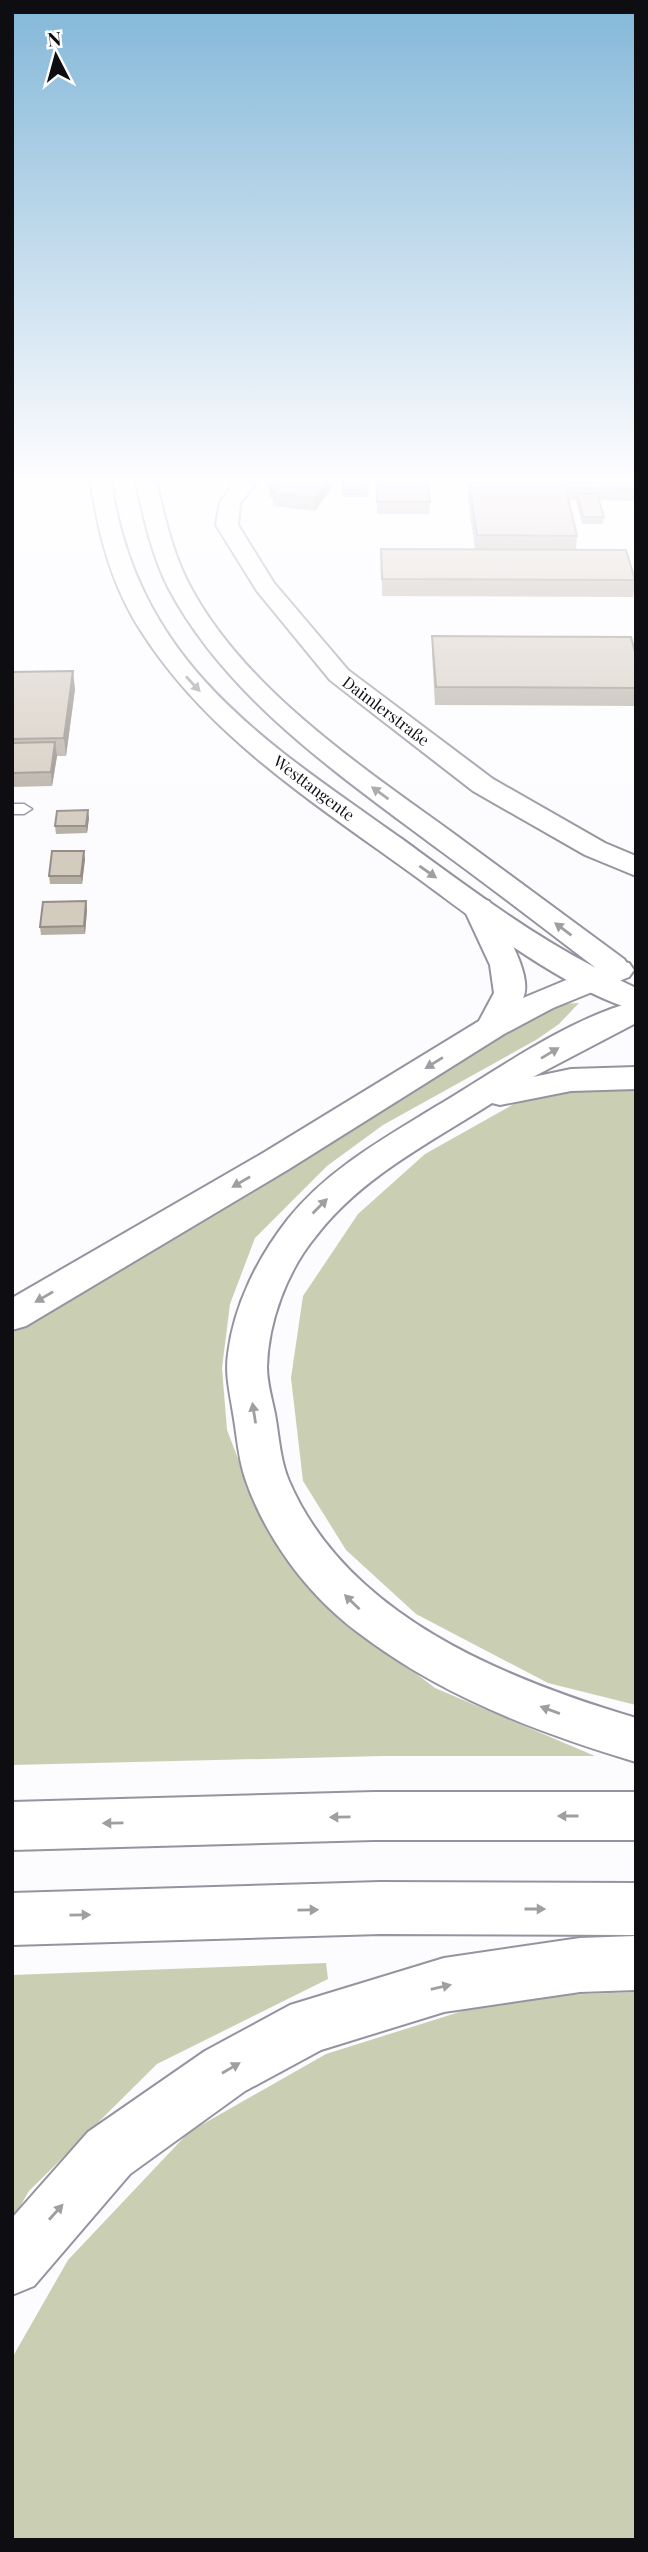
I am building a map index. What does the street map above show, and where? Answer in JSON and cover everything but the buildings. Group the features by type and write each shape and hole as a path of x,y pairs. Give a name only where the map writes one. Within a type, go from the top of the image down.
{"main road":[{"name":"Westtangente","path":"136,601 151,630 188,679 222,714 302,781 478,907 615,981"},
{"name":"Westtangente","path":"187,601 230,657 275,705 352,772 636,1000"},
{"name":"Daimlerstraße","path":"278,601 339,674 483,785 595,849 636,867"},
{"path":"478,907 506,965 510,993 492,1027"},
{"path":"12,1316 276,1161 492,1027 542,1001 615,981"},
{"path":"636,1011 584,1032 470,1101 341,1185 308,1218 284,1252 255,1319 247,1368 267,1480 304,1549 318,1569 364,1614 425,1653 491,1688 636,1740"},
{"path":"470,1101 571,1080 636,1078"},
{"path":"12,1826 374,1816 636,1816"},
{"path":"12,1919 366,1909 636,1909"},
{"path":"12,2264 109,2154 225,2071 310,2025 444,1985 579,1965 636,1963"}],"green space":[{"path":"579,1003 559,1024 536,1040 383,1125 327,1166 255,1238 230,1304 222,1368 227,1430 249,1487 376,1643 435,1688 595,1756 383,1756 12,1765 12,1333 515,1023 560,1004"},
{"path":"573,1088 636,1089 636,1705 548,1683 416,1614 346,1550 303,1481 291,1378 303,1296 358,1214 425,1154 514,1104"},
{"path":"326,1963 328,1979 157,2064 29,2191 12,2220 12,1975"},
{"path":"636,1992 636,2540 12,2540 12,2358 68,2260 189,2132 326,2054 507,1997"}]}
